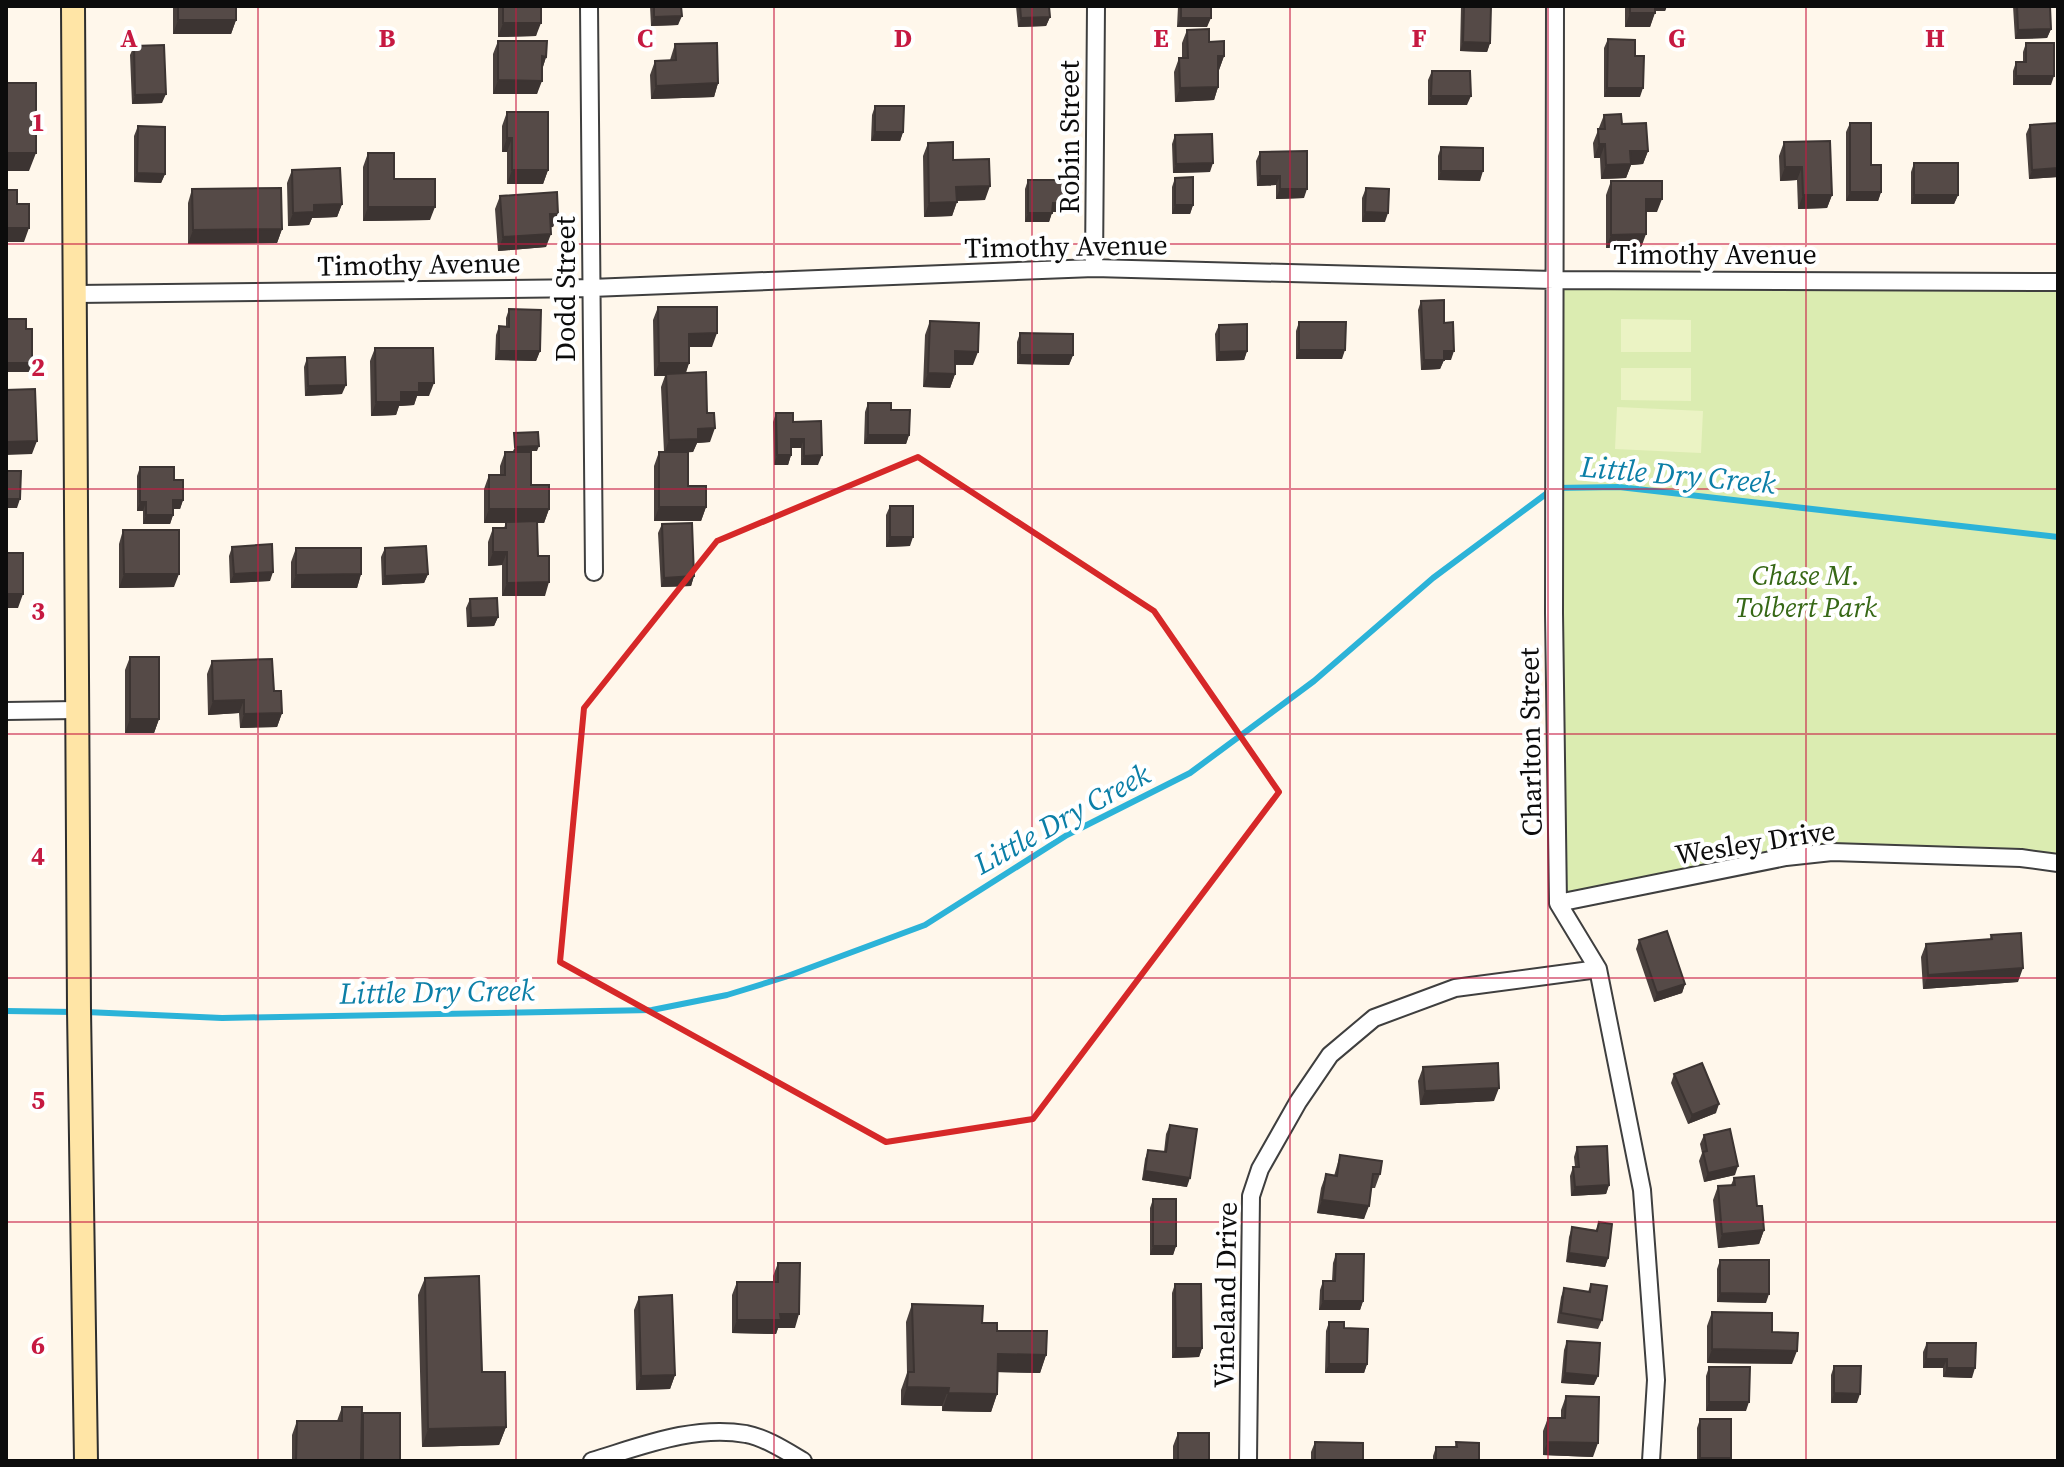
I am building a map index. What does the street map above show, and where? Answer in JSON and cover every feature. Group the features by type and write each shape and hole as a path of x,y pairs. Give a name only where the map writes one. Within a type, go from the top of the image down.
{"street":[{"path":"73,6 86,1461"},
{"name":"Dodd Street","path":"589,6 594,572"},
{"name":"Robin Street","path":"1094,268 1096,6"},
{"name":"Charlton Street","path":"1555,6 1554,628 1558,903"},
{"name":"Timothy Avenue","path":"76,294 591,288 1094,268 1554,280 2058,282"},
{"path":"6,711 77,710"},
{"name":"Wesley Drive","path":"1558,903 1786,857 1832,852 2021,858 2058,863"},
{"path":"1558,903 1598,969 1642,1190 1655,1342 1651,1461"},
{"name":"Vineland Drive","path":"1248,1461 1251,1196 1268,1155 1298,1102 1330,1055 1374,1018 1455,988 1598,969"},
{"path":"592,1461 663,1438 708,1433 748,1434 803,1461"}],"highlighted area":[{"path":"918,457 1154,611 1279,792 1033,1119 886,1142 560,962 584,708 717,541"}],"green space":[{"name":"Chase M. Tolbert Park","path":"1554,280 2058,282 2058,863 1832,852 1558,903"},
{"path":"1621,319 1691,320 1691,352 1621,352"},
{"path":"1621,368 1691,368 1691,401 1621,400"},
{"path":"1617,407 1703,411 1701,453 1615,449"}],"building":[{"path":"178,6 236,6 236,20 178,20"},
{"path":"503,6 541,6 541,23 503,23"},
{"path":"654,6 681,6 682,16 654,17"},
{"path":"1020,6 1049,6 1050,17 1021,18"},
{"path":"1181,6 1211,6 1211,18 1181,18"},
{"path":"1464,6 1491,6 1490,43 1463,42"},
{"path":"1630,6 1655,6 1655,13 1630,13"},
{"path":"2017,6 2050,6 2051,29 2018,30"},
{"path":"1209,29 1209,42 1224,41 1224,56 1218,56 1218,87 1180,88 1179,58 1188,58 1187,30"},
{"path":"1608,39 1635,40 1635,56 1644,56 1643,88 1607,88"},
{"path":"498,41 547,41 546,57 542,56 542,81 498,80"},
{"path":"717,43 718,83 656,86 655,61 676,60 675,44"},
{"path":"2026,43 2054,43 2054,76 2016,76 2016,62 2026,62"},
{"path":"164,45 166,94 135,95 134,46"},
{"path":"1432,71 1470,71 1471,96 1431,96"},
{"path":"6,83 36,83 36,153 6,153"},
{"path":"875,106 904,106 903,132 875,132"},
{"path":"507,112 548,112 548,170 512,170 512,138 507,138"},
{"path":"1621,114 1622,124 1646,123 1648,151 1630,151 1631,164 1606,165 1605,144 1599,144 1598,129 1605,129 1604,115"},
{"path":"1850,123 1871,123 1871,165 1881,165 1881,192 1850,192"},
{"path":"2058,123 2058,168 2032,170 2030,125"},
{"path":"138,126 165,127 165,174 137,173"},
{"path":"1212,134 1213,163 1176,164 1175,135"},
{"path":"1830,141 1832,195 1803,195 1802,167 1785,167 1784,142"},
{"path":"953,142 953,160 989,159 990,186 956,187 957,202 929,203 928,143"},
{"path":"1441,147 1483,148 1483,171 1441,171"},
{"path":"1307,151 1307,189 1280,189 1280,176 1260,176 1260,152"},
{"path":"368,153 394,153 394,179 435,179 435,207 368,207"},
{"path":"1914,163 1958,163 1958,195 1914,195"},
{"path":"340,168 342,204 314,205 314,212 293,213 292,170"},
{"path":"1193,177 1193,205 1175,205 1175,178"},
{"path":"1028,180 1072,180 1072,203 1053,203 1052,213 1028,213"},
{"path":"1611,181 1662,181 1662,199 1646,199 1646,234 1611,235"},
{"path":"281,188 282,229 193,230 192,189"},
{"path":"1366,188 1389,189 1388,213 1365,212"},
{"path":"6,190 17,190 17,204 29,204 29,228 6,228"},
{"path":"557,192 558,214 550,214 551,234 503,237 500,196"},
{"path":"1444,300 1444,323 1453,322 1454,351 1444,351 1444,360 1424,360 1421,301"},
{"path":"658,307 717,307 717,333 689,334 689,363 659,363"},
{"path":"509,309 541,310 540,351 499,351 499,326 509,327"},
{"path":"6,319 26,319 26,329 32,329 32,363 6,363"},
{"path":"930,321 979,323 978,352 955,351 955,374 928,373"},
{"path":"1299,322 1346,322 1345,350 1299,350"},
{"path":"1247,324 1247,351 1219,352 1219,325"},
{"path":"1020,333 1073,334 1073,355 1020,355"},
{"path":"375,348 433,348 434,383 419,383 419,392 401,392 401,402 376,402"},
{"path":"345,357 346,385 308,386 307,358"},
{"path":"706,372 707,413 714,413 715,428 698,429 698,439 669,440 666,374"},
{"path":"35,389 37,441 6,442 6,390"},
{"path":"868,403 891,403 891,410 910,410 909,435 868,435"},
{"path":"776,413 793,413 793,422 821,421 822,455 804,456 804,439 791,439 791,455 777,455"},
{"path":"538,432 539,446 515,447 514,433"},
{"path":"505,452 531,452 531,485 549,485 549,509 489,509 489,475 505,475"},
{"path":"659,452 688,452 688,486 706,486 706,507 659,507"},
{"path":"140,467 174,467 174,480 183,480 183,500 173,500 173,515 146,515 146,502 140,502"},
{"path":"6,471 21,471 20,499 6,499"},
{"path":"890,506 913,506 913,537 890,537"},
{"path":"537,521 538,556 549,556 549,582 507,583 507,552 493,552 493,528 506,528 506,522"},
{"path":"692,523 694,576 664,578 662,524"},
{"path":"123,530 179,530 179,574 124,574"},
{"path":"272,544 273,572 234,574 232,547"},
{"path":"426,546 428,574 385,576 385,548"},
{"path":"296,548 361,548 361,574 296,575"},
{"path":"6,553 23,553 23,594 6,594"},
{"path":"497,598 498,617 471,618 470,599"},
{"path":"130,657 159,657 159,719 130,719"},
{"path":"272,659 274,691 281,691 282,713 244,714 244,700 213,701 212,661"},
{"path":"1667,931 1685,984 1657,993 1639,940"},
{"path":"2021,933 2023,968 1928,975 1926,944 1992,939 1991,935"},
{"path":"1498,1063 1499,1088 1425,1091 1423,1067"},
{"path":"1702,1063 1719,1104 1692,1115 1674,1074"},
{"path":"1170,1125 1197,1129 1190,1178 1145,1171 1148,1150 1166,1152"},
{"path":"1730,1129 1738,1166 1708,1173 1703,1152 1707,1151 1704,1135"},
{"path":"1607,1146 1609,1185 1575,1187 1573,1167 1579,1167 1577,1147"},
{"path":"1340,1155 1382,1161 1380,1174 1373,1174 1369,1206 1322,1200 1326,1174 1337,1176"},
{"path":"1754,1176 1757,1206 1762,1206 1764,1230 1722,1234 1718,1186 1735,1185 1734,1178"},
{"path":"1153,1199 1176,1199 1176,1246 1153,1246"},
{"path":"1599,1222 1612,1224 1608,1258 1569,1253 1572,1227 1597,1231"},
{"path":"1336,1254 1364,1254 1363,1301 1323,1301 1323,1281 1335,1281"},
{"path":"1720,1260 1769,1260 1769,1294 1720,1293"},
{"path":"778,1263 800,1263 799,1314 780,1314 781,1320 737,1320 737,1282 778,1282"},
{"path":"479,1276 482,1372 505,1372 506,1427 428,1429 425,1278"},
{"path":"1175,1284 1201,1284 1202,1348 1176,1348"},
{"path":"1591,1284 1607,1286 1602,1320 1561,1313 1564,1288 1590,1292"},
{"path":"672,1295 675,1375 641,1376 639,1297"},
{"path":"912,1304 983,1306 982,1323 997,1323 997,1331 1047,1331 1046,1355 998,1354 997,1394 948,1393 949,1388 907,1387 908,1372 914,1372"},
{"path":"1712,1312 1772,1313 1772,1332 1798,1333 1797,1351 1712,1349"},
{"path":"1329,1322 1344,1322 1344,1328 1368,1329 1367,1364 1329,1364"},
{"path":"1567,1341 1600,1343 1598,1376 1565,1373"},
{"path":"1927,1343 1976,1343 1975,1368 1947,1368 1947,1359 1926,1359"},
{"path":"1834,1366 1861,1366 1860,1394 1834,1393"},
{"path":"1709,1367 1750,1367 1749,1402 1709,1402"},
{"path":"1566,1396 1599,1397 1598,1443 1547,1442 1548,1418 1565,1418"},
{"path":"342,1407 362,1407 361,1461 296,1461 297,1421 342,1421"},
{"path":"363,1413 400,1413 400,1461 363,1461"},
{"path":"1700,1419 1731,1419 1731,1458 1700,1458"},
{"path":"1178,1433 1209,1433 1209,1461 1159,1461 1178,1460"},
{"path":"1315,1442 1363,1443 1363,1461 1315,1461"},
{"path":"1456,1442 1479,1443 1479,1461 1436,1461 1436,1447 1457,1447"}],"waterway":[{"name":"Little Dry Creek","path":"86,1012 222,1018 652,1010 727,995 785,977 925,925 1067,835 1190,773 1314,681 1433,578 1554,488 1619,487 2058,537"},
{"name":"Little Dry Creek","path":"6,1011 74,1012"}]}
